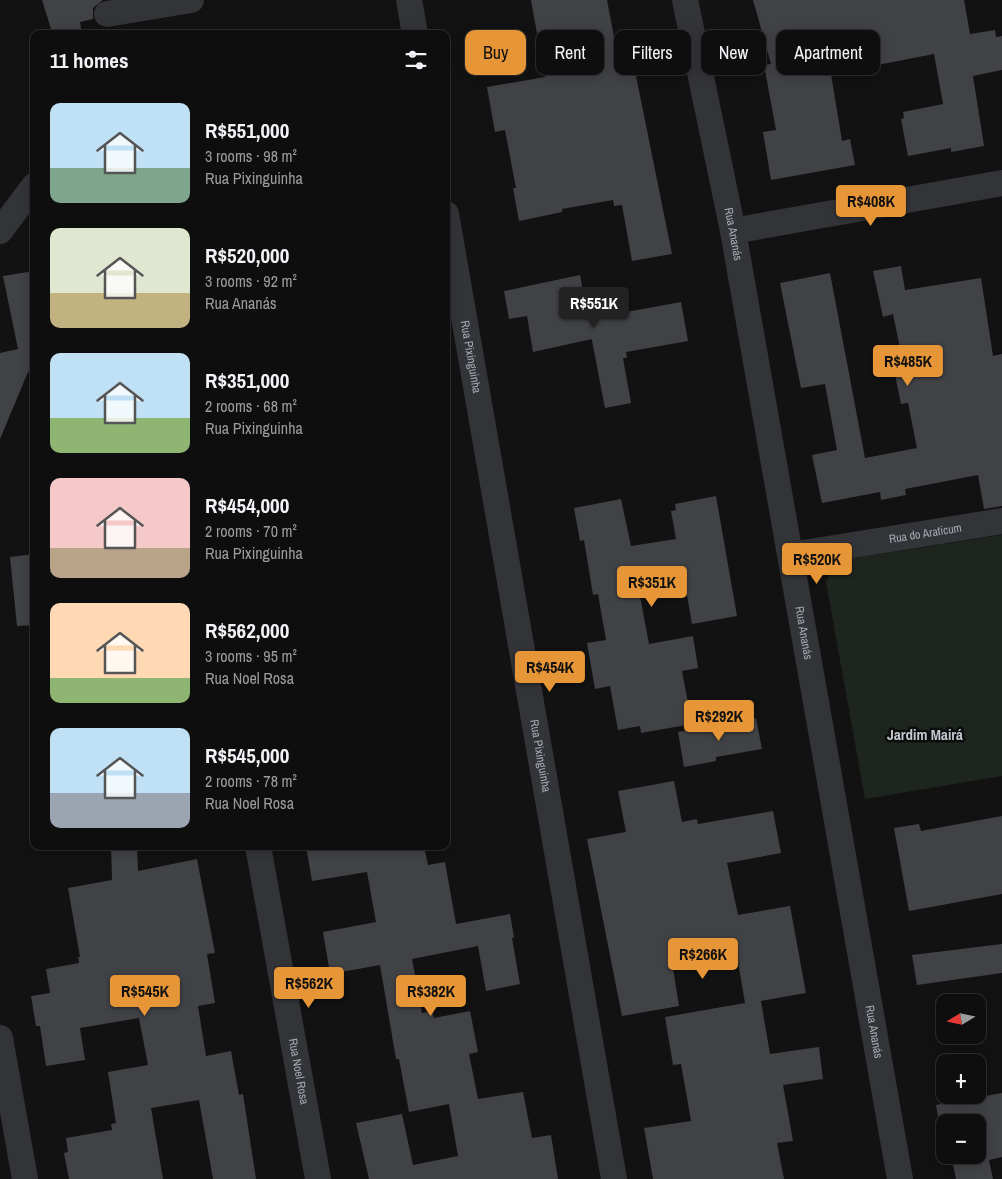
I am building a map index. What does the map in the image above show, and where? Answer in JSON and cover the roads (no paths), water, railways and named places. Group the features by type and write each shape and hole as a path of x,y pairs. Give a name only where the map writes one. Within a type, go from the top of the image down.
{"street":[{"path":"108,16 191,0"},
{"path":"409,0 414,30"},
{"name":"Rua Ananás","path":"685,0 733,231 900,1179"},
{"path":"733,231 1002,183"},
{"path":"0,231 30,191"},
{"name":"Rua Pixinguinha","path":"450,237 614,1179"},
{"name":"Rua do Araticum","path":"790,555 1002,521"},
{"name":"Rua Noel Rosa","path":"259,850 318,1179"},
{"path":"0,1038 26,1179"}],"district":[{"name":"Jardim Mairá","path":"925,735"}]}
